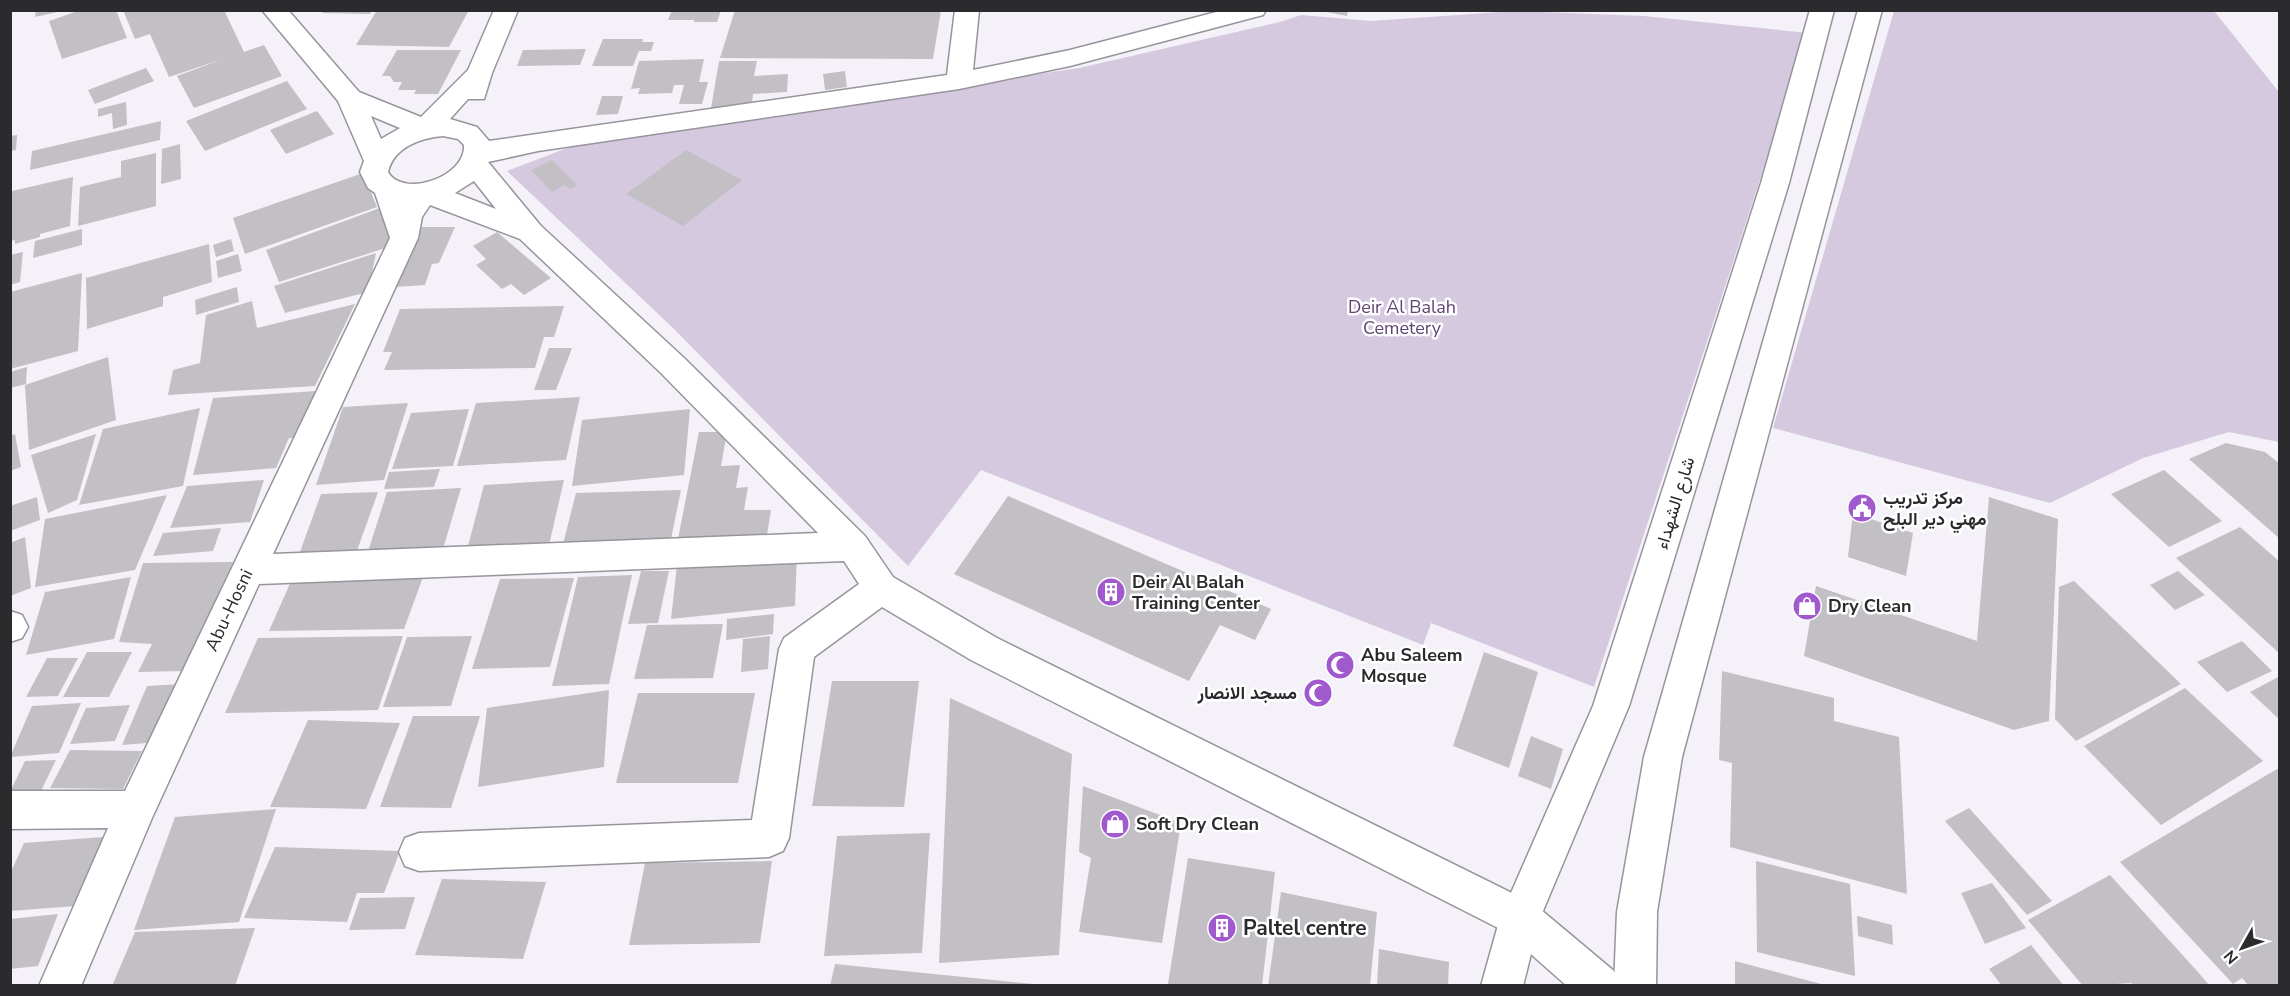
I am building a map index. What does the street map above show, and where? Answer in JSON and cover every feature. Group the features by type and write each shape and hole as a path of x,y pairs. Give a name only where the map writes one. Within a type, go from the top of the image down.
{"street":[{"path":"274,10 350,98 377,161"},
{"path":"506,10 479,73 474,150 451,183 424,192 400,192 387,188 378,181 374,172 377,161 394,141 425,129 457,128 474,150 531,233 672,365 852,546 881,588 984,649 1520,918 1599,986"},
{"path":"959,81 967,10"},
{"path":"474,150 959,81 1099,52 1254,10"},
{"name":"شارع الشهداء","path":"1503,986 1520,918 1611,706 1775,183 1822,10"},
{"path":"1635,986 1637,912 1663,757 1870,10"},
{"path":"425,129 479,73"},
{"path":"350,98 425,129"},
{"path":"387,188 404,238"},
{"path":"424,192 531,233"},
{"name":"Abu-Hosni","path":"60,986 136,809 404,238 408,217 424,192"},
{"path":"248,570 852,546"},
{"path":"419,852 769,838 797,649 881,588"},
{"path":"10,810 136,809"}],"green space":[{"name":"Deir Al Balah Cemetery","path":"1515,11 1644,16 1808,33 1594,687 1431,623 1423,645 981,470 908,566 672,327 507,171 591,139 1079,68 1280,22 1301,15 1371,21"},
{"path":"1894,11 2214,11 2279,92 2279,442 2229,432 2143,458 2050,503 1773,428"}],"building":[{"path":"36,10 62,10 62,11 35,17"},
{"path":"81,10 116,10 127,38 62,59 49,21"},
{"path":"123,10 224,10 244,52 264,45 282,76 194,108 177,76 223,59 169,77 150,34 135,39"},
{"path":"324,10 372,10 370,14 322,13"},
{"path":"377,10 469,10 449,47 356,45"},
{"path":"672,10 721,10 717,22 694,22 694,20 668,20"},
{"path":"735,10 941,10 933,59 720,58"},
{"path":"1316,10 1348,10 1347,16"},
{"path":"603,39 643,39 642,42 654,42 651,51 639,51 633,66 592,66"},
{"path":"586,49 580,65 517,66 523,50"},
{"path":"397,50 461,50 438,94 414,94 416,90 398,90 402,82 394,82 390,76 382,76"},
{"path":"704,59 699,82 708,82 702,104 679,104 684,85 674,85 672,93 638,94 640,88 631,89 639,61"},
{"path":"719,61 757,61 754,76 788,74 787,92 753,94 752,103 711,108"},
{"path":"146,68 154,81 95,104 88,90"},
{"path":"845,71 847,87 825,90 823,74"},
{"path":"287,81 307,109 205,151 186,121"},
{"path":"602,96 623,96 618,114 596,115"},
{"path":"126,102 127,125 113,129 112,113 98,117 98,109"},
{"path":"317,111 334,134 286,154 270,130"},
{"path":"161,121 160,140 30,170 32,151"},
{"path":"17,135 16,150 10,151 10,136"},
{"path":"180,144 181,179 161,184 162,149"},
{"path":"686,150 742,180 683,226 626,194"},
{"path":"156,153 156,206 78,226 80,187 121,177 121,161"},
{"path":"552,160 577,185 570,189 565,185 552,192 531,170"},
{"path":"363,173 377,207 245,254 233,218"},
{"path":"73,177 70,226 15,244 15,240 10,241 12,191"},
{"path":"388,205 395,245 279,282 266,250"},
{"path":"420,227 455,227 439,263 432,264 425,285 394,287"},
{"path":"82,229 82,245 33,258 35,241"},
{"path":"497,232 551,278 524,295 511,284 502,289 476,265 486,259 473,246"},
{"path":"231,239 234,251 216,257 213,245"},
{"path":"209,244 212,282 163,297 163,306 87,329 86,278"},
{"path":"23,252 20,282 10,285 10,255"},
{"path":"376,253 368,292 285,313 274,286"},
{"path":"238,254 242,271 218,278 216,261"},
{"path":"82,273 78,351 10,369 10,292"},
{"path":"237,287 239,302 196,315 195,300"},
{"path":"252,301 257,328 355,304 315,386 168,395 173,370 200,363 206,315"},
{"path":"564,306 554,337 544,337 535,368 384,370 392,352 383,352 400,309"},
{"path":"549,348 572,348 556,390 534,390"},
{"path":"108,357 116,420 29,450 25,385"},
{"path":"27,367 26,384 10,388 10,372"},
{"path":"316,391 298,438 289,438 276,468 193,475 213,398"},
{"path":"580,397 566,460 457,466 476,403"},
{"path":"408,403 384,480 316,485 343,407"},
{"path":"200,408 183,486 79,505 103,429"},
{"path":"469,409 453,466 392,469 411,413"},
{"path":"690,409 684,475 572,486 582,420"},
{"path":"699,432 727,432 721,466 740,465 736,488 748,487 744,510 771,510 766,541 677,544"},
{"path":"15,434 21,467 10,471 10,436"},
{"path":"96,434 77,500 48,513 31,455"},
{"path":"2226,443 2265,452 2280,464 2280,539 2189,459"},
{"path":"440,469 434,487 384,489 389,472"},
{"path":"2164,470 2222,521 2169,547 2111,494"},
{"path":"264,480 250,522 170,528 187,486"},
{"path":"564,480 549,545 467,550 484,485"},
{"path":"461,488 441,556 365,561 387,492"},
{"path":"681,490 670,544 562,548 576,493"},
{"path":"378,492 354,559 296,563 321,494"},
{"path":"167,495 135,570 35,587 45,519"},
{"name":"Deir Al Balah Training Center","path":"1008,496 1271,609 1255,640 1220,625 1189,681 954,574"},
{"path":"37,497 40,520 10,531 10,506"},
{"path":"1989,497 2058,519 2049,721 2014,730 1804,656 1816,586 1977,641"},
{"path":"1853,513 1913,533 1906,576 1848,557"},
{"path":"2240,527 2280,562 2280,654 2176,558"},
{"path":"221,528 213,551 153,556 163,533"},
{"path":"25,537 31,588 10,596 10,543"},
{"path":"797,553 795,606 671,619 677,565"},
{"path":"233,562 182,671 138,672 152,644 119,642 143,563"},
{"path":"641,571 669,571 658,623 628,624"},
{"path":"2178,571 2205,595 2175,610 2150,585"},
{"path":"632,575 609,684 552,686 578,577"},
{"path":"131,577 114,639 26,655 45,592"},
{"path":"423,577 404,629 269,631 292,579"},
{"path":"574,578 550,667 472,669 500,579"},
{"path":"2074,581 2181,684 2076,741 2055,719 2059,587"},
{"path":"774,614 773,634 726,640 727,619"},
{"path":"723,624 713,678 634,679 647,625"},
{"path":"403,636 378,710 225,713 258,638"},
{"path":"472,636 451,706 383,707 407,637"},
{"path":"770,636 768,669 741,672 743,639"},
{"path":"2242,641 2272,671 2227,692 2197,662"},
{"path":"87,652 132,652 109,697 63,697"},
{"path":"1484,652 1538,672 1509,768 1453,746"},
{"path":"47,658 78,658 58,696 26,697"},
{"path":"1722,671 1834,698 1834,721 1899,737 1907,894 1730,847 1732,763 1719,760"},
{"path":"2280,676 2280,720 2250,692"},
{"path":"832,681 919,681 904,807 812,806"},
{"path":"181,684 159,742 122,745 147,686"},
{"path":"2185,688 2263,761 2161,825 2084,746"},
{"path":"609,690 604,767 478,787 487,708"},
{"path":"638,693 755,693 738,783 616,783"},
{"path":"950,698 1072,754 1059,955 939,963"},
{"path":"81,703 59,753 10,757 32,706"},
{"path":"130,705 115,741 70,744 86,708"},
{"path":"413,716 480,716 451,808 380,807"},
{"path":"308,720 400,723 366,809 270,807"},
{"path":"1531,736 1563,749 1551,789 1518,776"},
{"path":"70,750 142,751 123,789 50,788"},
{"path":"56,760 41,791 10,792 25,761"},
{"path":"2277,769 2280,772 2280,986 2249,986 2242,978 2233,984 2120,862"},
{"path":"1083,786 1181,823 1162,943 1079,932 1091,858 1079,852"},
{"path":"1969,808 2052,901 2027,915 1945,821"},
{"path":"276,809 239,922 134,930 175,817"},
{"path":"930,833 922,953 824,956 837,836"},
{"path":"103,837 76,906 10,911 10,874 24,843"},
{"path":"275,847 400,851 384,893 357,893 347,922 244,918"},
{"name":"Paltel centre","path":"1188,858 1275,872 1262,986 1168,984"},
{"path":"772,861 760,943 629,945 645,863"},
{"path":"1756,861 1850,884 1855,976 1757,952"},
{"path":"2110,875 2210,986 2133,986 2132,983 2083,986 2028,920"},
{"path":"442,879 546,882 523,959 415,955"},
{"path":"1992,883 2026,928 1985,944 1961,893"},
{"path":"1281,892 1377,912 1370,986 1268,986"},
{"path":"415,897 405,929 349,930 360,898"},
{"path":"58,914 38,966 10,969 10,919"},
{"path":"1857,916 1892,925 1893,945 1858,936"},
{"path":"255,928 235,986 112,986 135,932"},
{"path":"2031,945 2064,986 2002,986 1989,969"},
{"path":"1379,949 1449,962 1448,986 1377,986"},
{"path":"1735,961 1825,985 1735,986"},
{"path":"835,964 1033,984 1033,986 830,986"}],"place":[{"name":"مركز تدريب مهني دير البلح","path":"1862,508"},
{"name":"Deir Al Balah Training Center","path":"1111,592"},
{"name":"Dry Clean","path":"1807,606"},
{"name":"Abu Saleem Mosque","path":"1340,665"},
{"name":"مسجد الانصار","path":"1318,693"},
{"name":"Soft Dry Clean","path":"1115,824"},
{"name":"Paltel centre","path":"1222,928"}]}
